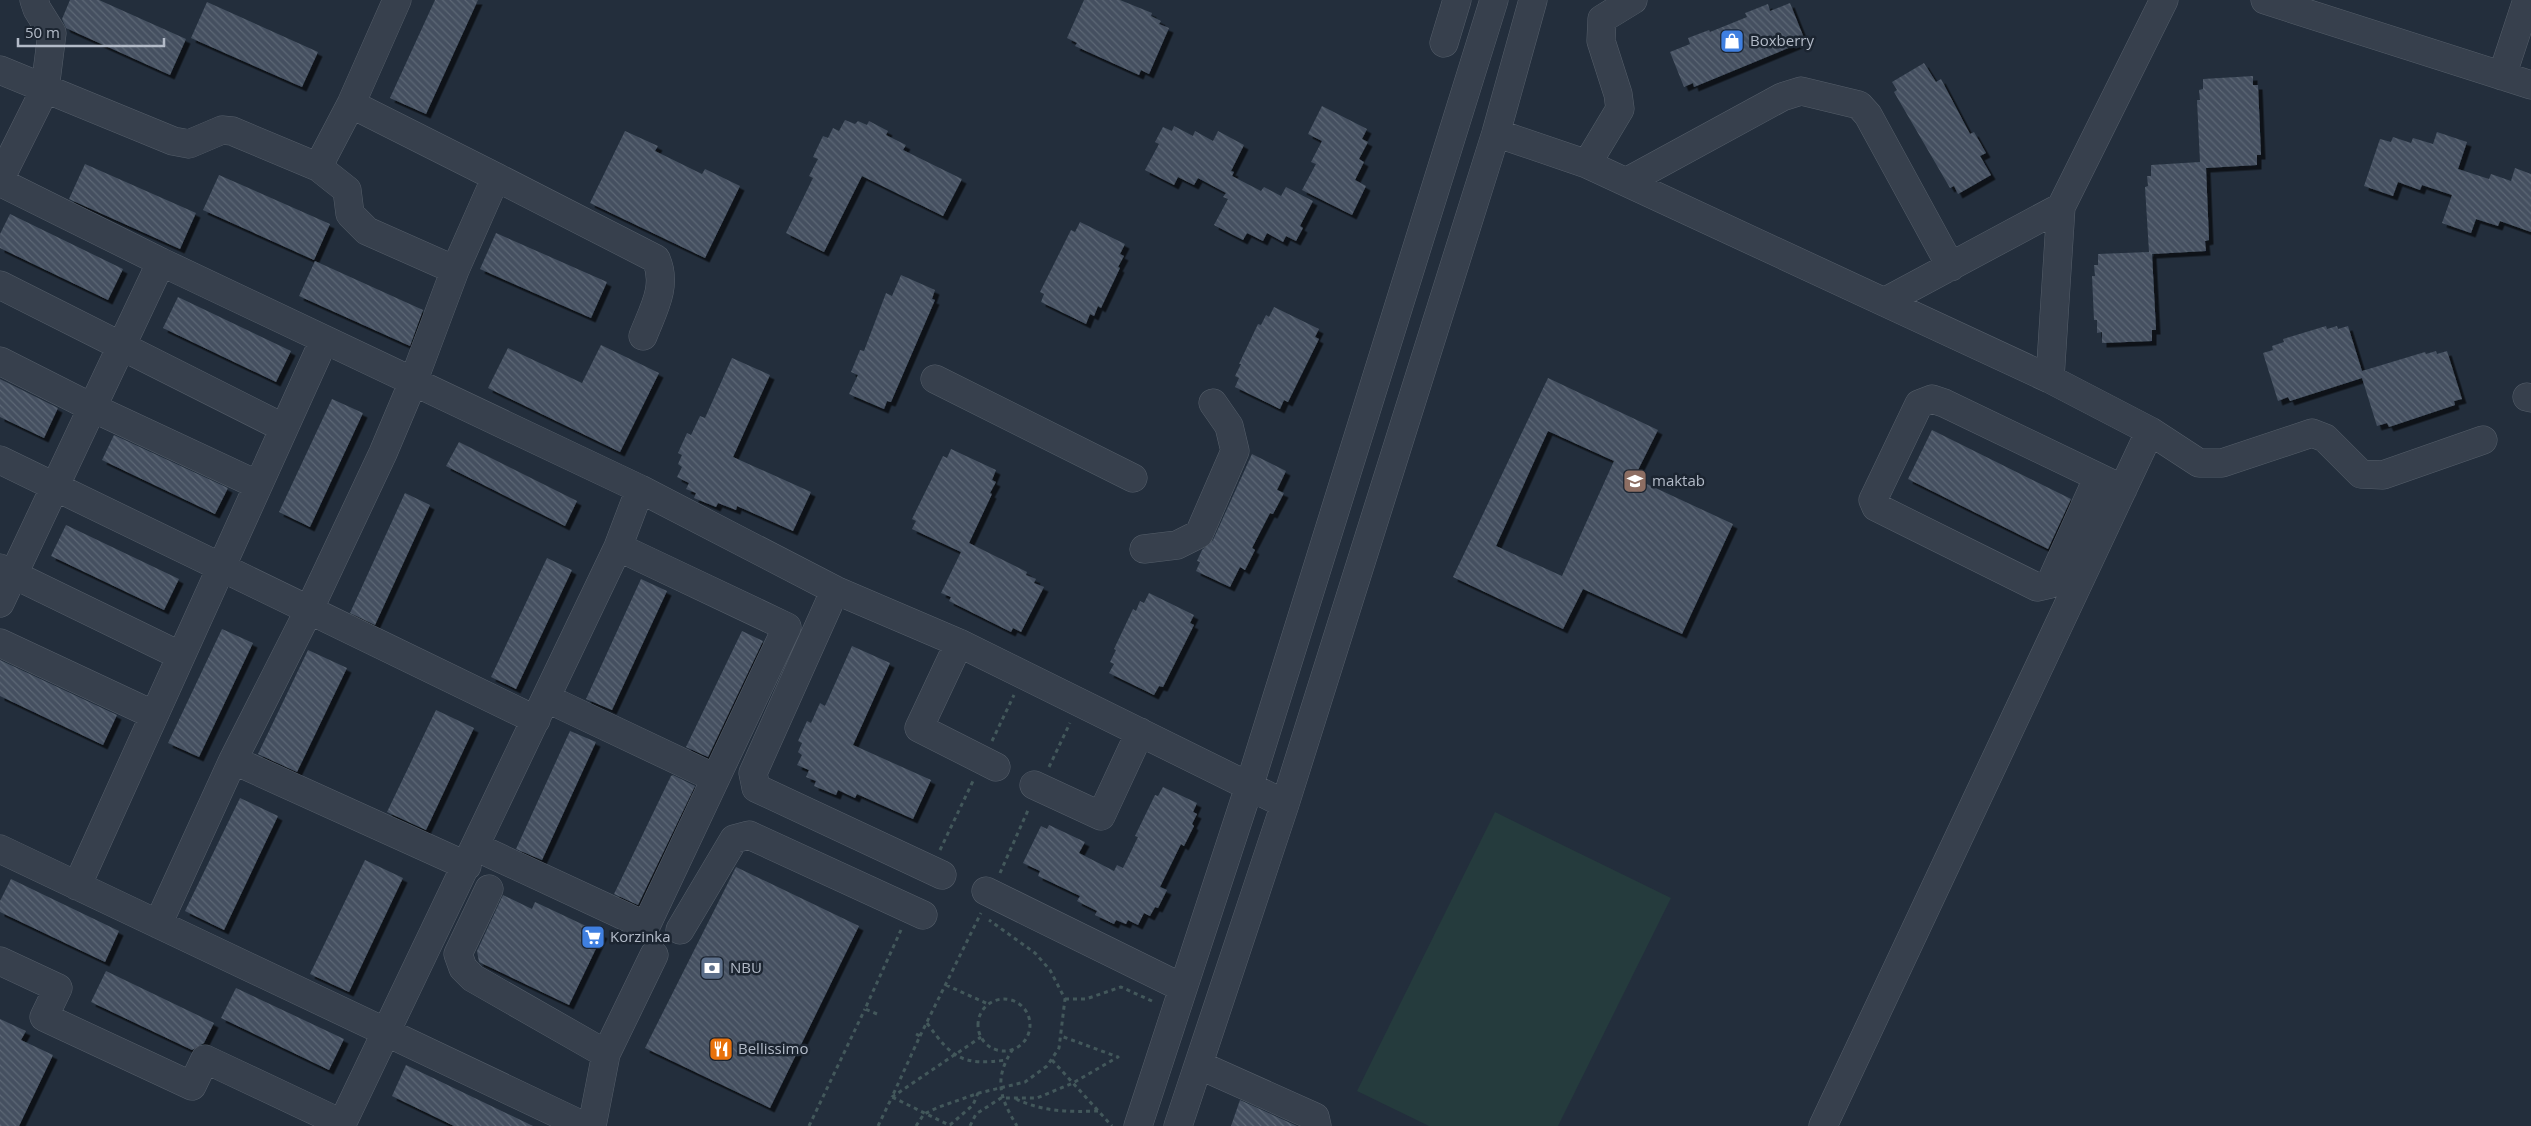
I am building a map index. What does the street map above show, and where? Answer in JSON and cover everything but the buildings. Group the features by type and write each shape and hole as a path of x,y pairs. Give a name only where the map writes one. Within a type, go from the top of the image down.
{"street":[{"path":"34,0 36,8 52,34 44,89 0,181 161,262 640,489 835,590 959,643 1285,804"},
{"path":"318,167 351,104 397,0"},
{"path":"1444,42 1457,0"},
{"path":"1138,1126 1178,985 1249,787 1494,0"},
{"path":"1178,1126 1285,804 1496,132 1533,0"},
{"path":"1587,164 1620,109 1618,94 1601,41 1602,19 1633,0"},
{"path":"2050,379 2061,207 2164,0"},
{"path":"2265,0 2531,85"},
{"path":"2502,76 2527,0"},
{"path":"0,70 173,141 189,144 222,130 232,131 318,167 347,190 350,214 367,231 455,270"},
{"path":"1626,182 1782,97 1802,91 1859,105 1868,115 1951,267"},
{"path":"351,104 656,260 662,272 662,289 643,336"},
{"path":"1496,132 1587,164 2050,379 2150,431 2199,463 2222,463 2312,433 2324,438 2361,474 2383,475 2483,440"},
{"path":"158,924 233,760 309,610 383,453 413,382 455,270 496,177"},
{"path":"1884,302 2061,207"},
{"path":"0,603 7,572 56,487 161,262"},
{"path":"0,285 284,428"},
{"path":"77,886 324,340"},
{"path":"0,361 92,408 258,485"},
{"path":"935,379 1133,478"},
{"path":"2098,477 2050,584 2037,587 1876,508 1873,500 1919,404 1932,399 1944,402 2123,489"},
{"path":"1144,549 1177,545 1199,534 1235,452 1229,426 1213,402"},
{"path":"1823,1126 2150,431"},
{"path":"0,460 309,610 541,709 715,778"},
{"path":"0,962 58,988 44,1017 192,1086 205,1060 342,1125 618,547 640,489"},
{"path":"233,760 646,926 787,627 618,547"},
{"path":"7,572 181,656"},
{"path":"835,590 753,773 756,788 942,875"},
{"path":"0,643 154,715"},
{"path":"959,643 919,728 990,764"},
{"path":"1034,785 1101,816 1140,732"},
{"path":"811,863 831,824"},
{"path":"680,930 734,839 749,835 923,915"},
{"path":"0,850 584,1126"},
{"path":"489,890 458,954 463,968 473,978 606,1054"},
{"path":"986,900 1178,985"},
{"path":"592,1126 606,1054 654,955"},
{"path":"1199,1065 1315,1117 1317,1126"}],"path":[{"path":"990,764 1023,675"},
{"path":"878,1126 986,900 1050,970 1065,999 1059,1048 1047,1066 1025,1082 979,1093 924,1114 916,1126"},
{"path":"946,985 988,1004"},
{"path":"1065,999 1086,999 1121,987 1152,1001 1178,985"},
{"path":"1013,1049 997,1050 990,1046 981,1037 978,1026 979,1017 988,1004 1003,998 1012,999 1019,1003 1029,1016 1030,1032 1026,1039 1013,1049 1006,1060 1001,1089 1001,1098 1017,1126"},
{"path":"810,1126 865,1009"},
{"path":"927,1022 954,1055 980,1064 1006,1060"},
{"path":"916,1034 920,1036"},
{"path":"970,1126 976,1114 1001,1098 1037,1098 1073,1083 1118,1057 1061,1036"},
{"path":"892,1097 981,1037"},
{"path":"1052,1060 1112,1126"},
{"path":"892,1097 950,1126 973,1105 979,1093"},
{"path":"1016,1099 1038,1109 1074,1112 1099,1111"}],"green space":[{"path":"1495,812 1671,898 1558,1126 1429,1126 1357,1091"}],"place":[{"name":"Boxberry","path":"1732,41"},
{"name":"maktab","path":"1635,481"},
{"name":"Korzinka","path":"593,937"},
{"name":"NBU","path":"712,968"},
{"name":"Bellissimo","path":"721,1049"}]}
